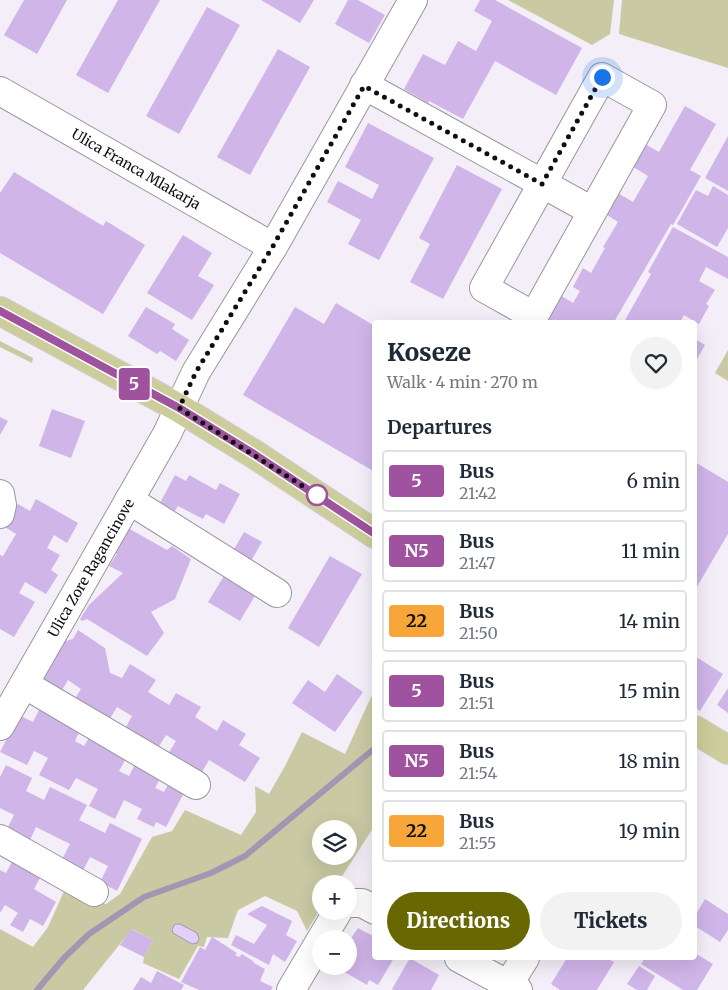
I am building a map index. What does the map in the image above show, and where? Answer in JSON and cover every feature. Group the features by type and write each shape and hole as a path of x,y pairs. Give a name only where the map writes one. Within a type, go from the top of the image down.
{"main road":[{"path":"0,311 179,408 254,454 372,532"},
{"path":"697,731 728,750"}],"street":[{"name":"Ulica Zore Ragancinove","path":"0,726 167,434 196,372 273,246 411,1"},
{"path":"602,77 652,105 534,316 484,288 542,184 602,77"},
{"path":"364,86 592,211"},
{"name":"Ulica Franca Mlakarja","path":"0,91 273,246"},
{"path":"0,494 2,505 0,514"},
{"path":"129,500 277,593"},
{"path":"24,684 196,785"},
{"path":"0,839 94,892"},
{"path":"357,903 362,903 372,908"},
{"path":"290,990 333,920"},
{"path":"463,960 513,987 524,960"}],"green space":[{"path":"508,0 614,0 610,34 592,45"},
{"path":"622,0 728,0 728,68 619,34"},
{"path":"0,341 33,358 32,363 0,347"},
{"path":"728,350 728,381 715,373"},
{"path":"372,696 372,830 357,853 357,820 312,820 312,865 349,865 343,875 312,875 312,920 314,920 307,931 297,911 265,896 238,910 228,938 207,937 204,947 198,946 179,979 143,963 153,940 132,929 83,990 0,990 0,929 33,947 48,927 65,889 106,904 120,894 152,837 172,831 185,810 241,835 256,812 255,786 269,794 302,732 345,754"}],"shaded area":[{"path":"175,924 180,924 197,933 199,939 197,943 192,944 173,933 172,929"}],"building":[{"path":"24,0 67,0 37,54 4,35"},
{"path":"118,0 160,0 108,93 76,75"},
{"path":"261,0 314,0 300,23"},
{"path":"348,0 358,0 385,15 369,43 335,24"},
{"path":"480,0 495,0 582,48 556,95 495,61 463,119 429,101 428,103 404,89 423,54 445,65 458,41 476,51 492,21 474,11"},
{"path":"207,7 240,25 179,134 146,116"},
{"path":"278,49 310,67 250,175 217,157"},
{"path":"685,106 716,124 690,170 701,176 615,320 547,320 560,295 573,303 580,291 573,287 583,268 591,273 605,248 603,247 618,222 604,213 616,192 633,202 648,176 630,165 643,143 659,152"},
{"path":"368,123 434,158 379,260 348,244 361,220 327,202 338,181 372,199 379,185 345,167"},
{"path":"728,136 728,191 705,178"},
{"path":"457,165 502,189 443,299 410,282 430,244 419,238"},
{"path":"14,172 103,226 106,221 145,245 103,314 0,253 0,193"},
{"path":"713,186 728,195 728,228 717,247 677,224 696,190 708,196"},
{"path":"673,227 728,257 728,279 706,267 699,281 715,290 706,304 709,306 699,324 697,320 692,320 684,315 681,320 625,320 651,274 648,272"},
{"path":"183,235 212,253 198,276 214,285 192,320 147,293"},
{"path":"336,303 372,324 372,470 243,395 295,307 324,324"},
{"path":"146,307 175,324 172,329 189,340 176,361 160,351 157,354 128,336"},
{"path":"697,340 705,345 697,359"},
{"path":"52,409 85,421 71,458 39,446"},
{"path":"0,417 8,421 0,435"},
{"path":"697,463 728,482 728,534 697,587"},
{"path":"175,475 186,481 189,475 216,490 220,483 240,494 224,524 206,514 203,519 178,506 175,511 160,503"},
{"path":"36,499 78,523 67,543 54,535 47,548 60,555 51,570 58,575 46,594 25,582 19,593 35,602 14,637 0,629 0,555 3,556 16,534 5,527 18,504 30,511"},
{"path":"128,528 167,550 172,546 191,559 175,599 151,612 164,633 147,656 87,619 82,621 80,619 89,605 123,573 109,566 117,554 113,551"},
{"path":"244,532 262,542 251,561 233,551"},
{"path":"330,556 362,574 319,647 288,628"},
{"path":"227,571 259,589 240,621 208,602"},
{"path":"78,630 105,648 110,673 122,678 130,664 156,680 148,692 169,705 176,693 201,707 195,717 217,731 223,720 246,734 239,745 260,758 245,782 209,760 199,777 166,757 176,741 166,735 156,751 124,731 132,716 117,707 108,722 74,700 81,689 68,680 61,692 40,680 62,642 73,639"},
{"path":"697,657 723,674 700,711 697,709"},
{"path":"337,674 363,692 335,732 292,703 308,680 325,692"},
{"path":"728,688 728,713 717,705"},
{"path":"40,708 81,728 75,741 84,746 89,738 127,757 119,771 129,776 136,762 162,775 155,788 164,792 171,779 187,787 166,827 156,822 154,827 137,819 142,809 124,800 115,819 89,806 98,789 76,778 69,790 39,775 48,758 34,751 27,765 0,752 19,715 33,722"},
{"path":"6,765 32,778 26,791 44,800 50,787 87,805 79,820 105,833 110,823 142,839 117,891 100,882 108,866 90,857 80,876 59,865 70,844 36,827 30,840 7,829 14,815 0,808 0,777"},
{"path":"12,862 40,878 34,889 56,902 43,926 30,919 23,932 10,925 18,913 5,905 0,913 0,870 6,873"},
{"path":"705,899 728,914 728,930 720,942 697,927 697,913"},
{"path":"262,906 292,921 286,935 297,941 285,962 273,954 269,965 231,945 236,935 254,944 267,925 247,914"},
{"path":"358,928 372,935 372,960 393,960 378,985 369,980 367,985 350,975 357,975"},
{"path":"131,929 153,940 144,957 120,945"},
{"path":"212,937 237,953 235,955 239,957 242,954 265,969 260,981 273,987 271,990 199,990 181,982 200,947 205,950"},
{"path":"697,954 713,964 697,990 683,990 641,964 644,960 697,960"},
{"path":"409,960 413,960 439,975 431,990 392,989"},
{"path":"566,960 610,960 614,962 597,990 560,990 551,984"},
{"path":"639,966 655,976 647,990 637,990 627,984"},
{"path":"157,971 184,985 181,990 133,990 141,977 151,983"}],"waterway":[{"path":"37,990 64,958 89,934 144,897 211,873 245,856 372,750"}],"bus line":[{"name":"5","path":"0,311 179,408 254,454 372,532"}],"route":[{"path":"317,495 179,408 196,372 273,246 364,86 542,184 602,77"}]}
